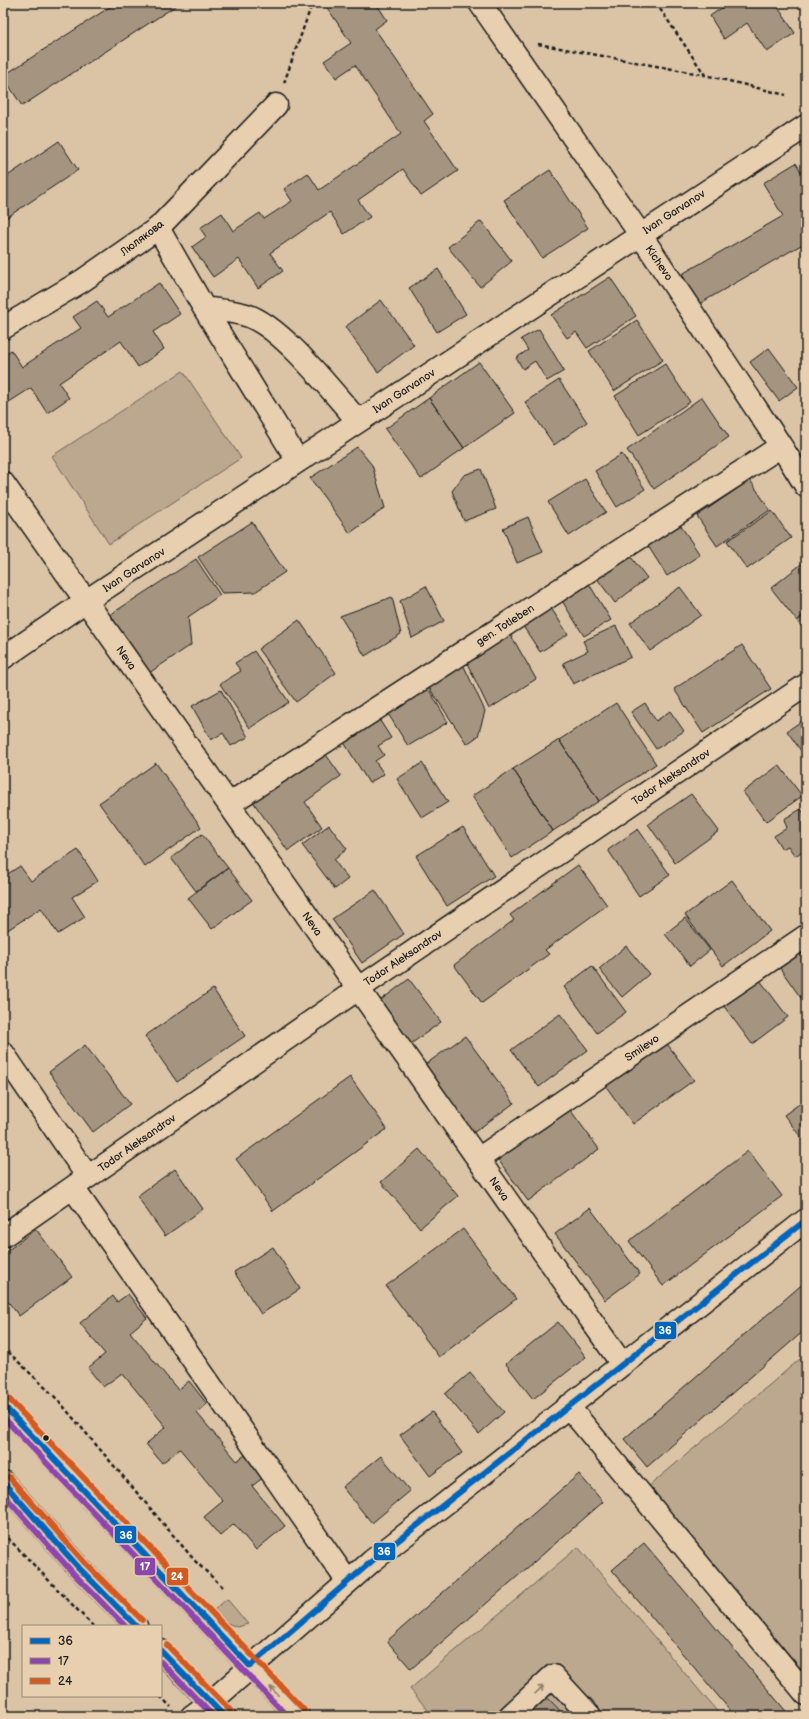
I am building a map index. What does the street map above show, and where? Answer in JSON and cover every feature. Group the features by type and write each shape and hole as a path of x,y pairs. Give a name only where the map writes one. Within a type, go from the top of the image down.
{"street":[{"name":"Kichevo","path":"480,3 640,234 806,486"},
{"name":"Люлякова","path":"3,328 82,281 158,228 276,105"},
{"name":"Ivan Garvanov","path":"3,658 86,601 640,234 806,126"},
{"path":"158,228 204,308 298,461"},
{"path":"204,308 246,315 272,328 358,421"},
{"name":"gen. Totleben","path":"229,804 781,446"},
{"name":"Neva","path":"3,483 622,1364"},
{"name":"Todor Aleksandrov","path":"3,1236 358,989 806,685"},
{"name":"Smilevo","path":"478,1159 806,936"},
{"path":"3,1053 80,1182 348,1582"},
{"path":"192,1716 217,1709 250,1666 378,1556 806,1220"},
{"path":"3,1405 298,1716"},
{"path":"568,1406 806,1694"},
{"path":"3,1482 79,1568 135,1625"},
{"path":"162,1652 217,1709"},
{"path":"510,1716 553,1676 590,1716"}],"path":[{"path":"276,105 312,4 314,3"},
{"path":"656,3 705,75"},
{"path":"504,38 705,75 786,95"},
{"path":"3,1347 57,1399 196,1562 225,1589"},
{"path":"3,1533 92,1625"}],"shaded area":[{"path":"183,371 241,458 109,544 52,456"},
{"path":"806,1354 806,1675 648,1487"},
{"path":"578,1547 721,1716 433,1716 410,1689"},
{"path":"227,1599 248,1624 237,1627 208,1615"}],"building":[{"path":"116,3 180,3 22,106 3,76"},
{"path":"330,3 376,3 387,20 375,29 433,114 424,121 458,171 421,196 403,169 358,200 370,217 344,234 330,212 270,253 283,271 258,288 239,259 213,277 192,247 206,237 200,228 222,213 233,231 260,213 264,219 292,201 284,189 308,173 319,190 401,134 355,65 336,78 324,61 351,43 326,6"},
{"path":"729,3 775,3 795,33 767,52 747,23 724,39 710,16"},
{"path":"59,141 78,170 3,220 3,179"},
{"path":"796,163 806,180 806,253 801,245 699,304 682,274 783,216 763,183"},
{"path":"550,170 588,228 542,258 504,200"},
{"path":"481,221 512,261 480,287 448,247"},
{"path":"438,269 466,314 437,332 409,288"},
{"path":"610,277 636,316 587,348 576,332 567,338 551,315"},
{"path":"159,283 180,314 153,332 164,349 138,367 121,341 59,383 69,398 47,413 31,388 3,406 3,356 11,350 22,367 81,328 73,317 97,301 108,317"},
{"path":"381,300 414,345 378,372 345,327"},
{"path":"637,320 663,360 614,391 589,351"},
{"path":"539,329 564,371 547,381 535,361 523,369 516,358 528,350 521,339"},
{"path":"769,348 798,387 779,401 750,362"},
{"path":"479,362 515,413 464,448 429,398"},
{"path":"665,364 690,402 639,435 615,396"},
{"path":"559,380 587,422 554,445 525,402"},
{"path":"702,397 729,437 654,489 627,450"},
{"path":"429,398 464,448 421,479 385,429"},
{"path":"357,447 372,465 385,508 350,533 310,478"},
{"path":"622,454 645,489 617,507 595,471"},
{"path":"481,469 496,509 464,521 452,491 464,475"},
{"path":"585,479 606,512 569,536 548,502"},
{"path":"750,480 770,510 717,546 697,516"},
{"path":"772,511 791,538 747,569 727,541"},
{"path":"528,517 543,552 517,563 503,528"},
{"path":"677,520 700,555 667,576 645,541"},
{"path":"252,522 285,572 255,592 222,593 198,557"},
{"path":"628,553 647,578 615,603 596,577"},
{"path":"196,559 220,595 188,617 191,645 143,677 105,618"},
{"path":"804,562 806,565 806,613 797,621 771,588"},
{"path":"586,579 611,620 584,636 559,596"},
{"path":"426,586 444,621 412,638 400,601"},
{"path":"680,587 701,615 650,651 630,623"},
{"path":"392,597 401,634 365,656 340,616"},
{"path":"549,605 568,634 540,652 521,623"},
{"path":"806,613 806,632 797,621"},
{"path":"299,620 336,673 296,702 258,649"},
{"path":"616,626 631,657 573,684 563,663 588,651 583,641"},
{"path":"508,630 536,679 489,709 466,661"},
{"path":"742,645 771,689 703,733 674,689"},
{"path":"254,651 289,702 250,728 220,684 241,671 235,663"},
{"path":"462,662 485,711 478,736 467,744 428,686"},
{"path":"428,688 448,722 408,746 387,712"},
{"path":"221,690 248,737 231,746 223,733 211,740 192,706"},
{"path":"616,703 656,764 599,801 559,740"},
{"path":"645,703 656,721 670,711 684,731 656,749 631,712"},
{"path":"377,716 391,738 378,746 384,755 375,761 384,774 369,783 342,739"},
{"path":"806,718 806,758 787,731"},
{"path":"559,740 599,801 553,831 513,769"},
{"path":"322,749 341,776 305,802 322,827 288,851 251,799"},
{"path":"156,763 201,827 145,867 99,803"},
{"path":"422,763 448,802 422,818 397,779"},
{"path":"779,765 802,796 766,822 743,792"},
{"path":"513,769 553,831 512,858 472,796"},
{"path":"691,794 719,831 675,863 648,824"},
{"path":"801,809 806,817 806,849 795,856 788,846 782,849 774,836 787,828 784,819"},
{"path":"329,825 347,849 334,860 348,879 335,889 302,845"},
{"path":"463,827 494,876 447,906 416,856"},
{"path":"638,829 670,875 639,896 608,850"},
{"path":"202,834 228,868 196,891 171,858"},
{"path":"78,850 98,881 72,897 85,917 58,934 41,908 3,933 3,877 20,866 31,881"},
{"path":"578,865 607,905 545,950 549,954 482,1003 454,965 514,920 510,915"},
{"path":"228,868 252,900 212,929 188,898"},
{"path":"732,880 770,931 723,966 685,915"},
{"path":"375,890 404,934 362,963 332,919"},
{"path":"685,918 710,950 690,966 665,934"},
{"path":"806,943 806,999 803,1001 777,964"},
{"path":"626,946 649,974 622,997 599,969"},
{"path":"592,966 626,1012 597,1033 564,987"},
{"path":"756,975 788,1017 752,1044 720,1001"},
{"path":"409,979 441,1022 408,1046 377,1003"},
{"path":"213,989 245,1036 177,1082 145,1036"},
{"path":"560,1014 588,1050 539,1087 511,1050"},
{"path":"465,1036 514,1103 469,1136 419,1069"},
{"path":"665,1041 694,1080 633,1124 605,1085"},
{"path":"85,1045 130,1104 93,1132 49,1072"},
{"path":"350,1077 387,1129 273,1211 236,1159"},
{"path":"806,1099 806,1144 784,1115"},
{"path":"568,1107 599,1149 528,1201 497,1158"},
{"path":"419,1149 458,1196 420,1228 381,1182"},
{"path":"748,1151 782,1196 663,1286 629,1241"},
{"path":"175,1169 203,1209 165,1236 137,1196"},
{"path":"590,1208 640,1274 605,1300 555,1234"},
{"path":"36,1229 72,1277 19,1316 3,1295 3,1254"},
{"path":"463,1229 516,1299 439,1357 386,1286"},
{"path":"273,1247 300,1289 261,1314 234,1272"},
{"path":"806,1281 806,1329 647,1467 624,1439"},
{"path":"128,1294 147,1318 130,1332 178,1390 189,1381 207,1404 197,1413 237,1461 245,1455 264,1477 252,1486 285,1526 256,1550 234,1524 220,1536 204,1517 223,1501 180,1449 162,1463 146,1444 166,1427 122,1373 103,1387 88,1368 105,1354 80,1323 113,1296 117,1302"},
{"path":"558,1322 586,1357 533,1399 506,1364"},
{"path":"470,1373 504,1412 479,1434 445,1394"},
{"path":"432,1412 462,1453 430,1476 400,1435"},
{"path":"381,1456 410,1491 372,1523 342,1487"},
{"path":"579,1474 603,1502 411,1669 387,1641"},
{"path":"644,1543 790,1716 735,1716 612,1570"},
{"path":"546,1696 565,1716 526,1716"}],"transit line":[{"name":"36","path":"3,1405 250,1666 372,1561 806,1220"},
{"name":"24","path":"9,1399 304,1710"},
{"name":"17","path":"3,1417 287,1716"},
{"name":"24","path":"9,1477 85,1563 142,1620"},
{"name":"36","path":"3,1482 79,1568 135,1625"},
{"name":"17","path":"3,1494 73,1573 124,1625"},
{"name":"24","path":"167,1645 230,1710"},
{"name":"36","path":"162,1652 224,1716"},
{"name":"17","path":"162,1663 213,1716"}]}
